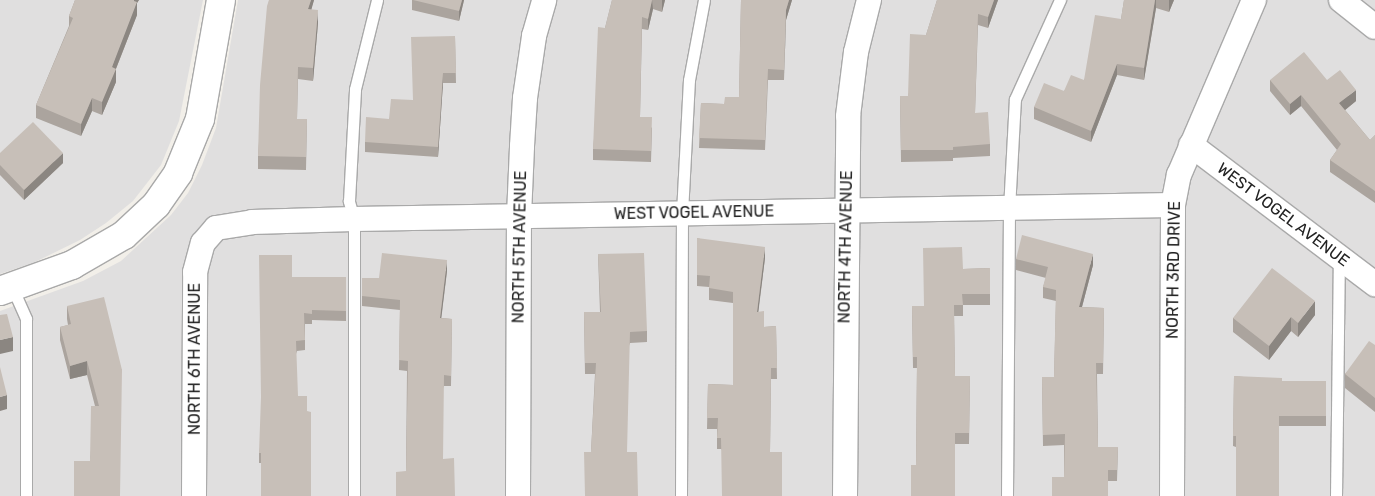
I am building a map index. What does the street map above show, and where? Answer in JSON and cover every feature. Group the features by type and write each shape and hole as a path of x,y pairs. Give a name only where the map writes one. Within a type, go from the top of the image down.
{"street":[{"path":"6,289 72,265 124,234 156,205 178,173 200,119 221,0"},
{"name":"NORTH 5TH AVENUE","path":"518,496 519,216 525,98 534,36 544,0"},
{"name":"NORTH 4TH AVENUE","path":"845,496 848,116 856,52 869,0"},
{"name":"NORTH 3RD DRIVE","path":"1172,496 1173,205 1179,175 1254,0"},
{"path":"1341,0 1375,26"},
{"name":"WEST VOGEL AVENUE","path":"1191,145 1375,284"},
{"name":"WEST VOGEL AVENUE","path":"216,228 252,222 354,219 1173,205"},
{"name":"NORTH 6TH AVENUE","path":"194,496 195,272 203,244 216,228"}],"lane":[{"path":"354,496 354,219 349,201 355,89 377,0"},
{"path":"681,496 682,213 689,80 704,0"},
{"path":"1007,496 1009,209 1015,99 1060,0"},
{"path":"1336,496 1339,257"},
{"path":"6,289 26,320 26,496"}],"shaded area":[{"path":"0,0 203,0 179,121 161,165 133,201 106,223 80,240 33,263 0,274"},
{"path":"238,0 1375,0 1375,496 0,496 0,311 83,281 121,261 171,215 188,193 202,165 216,128"}],"building":[{"path":"75,0 134,0 137,2 112,67 116,69 102,102 92,98 81,124 36,105 73,18 69,16"},
{"path":"269,0 311,0 308,9 318,10 313,68 298,67 297,119 307,119 306,157 258,156 260,85"},
{"path":"413,0 462,0 459,11"},
{"path":"612,0 652,0 648,19 642,17 640,117 652,117 651,151 593,149 598,27 605,28"},
{"path":"741,0 789,0 786,10 784,70 768,69 765,140 699,138 701,103 724,104 725,97 739,97"},
{"path":"937,0 994,0 988,17 978,14 975,113 988,112 990,144 953,147 953,150 901,150 900,96 908,96 910,34 926,35"},
{"path":"1124,0 1155,0 1144,68 1117,64 1091,131 1034,107 1044,83 1064,91 1071,75 1084,80 1095,15 1121,19"},
{"path":"455,36 456,73 443,73 438,147 365,142 366,117 389,119 391,99 413,100 411,37"},
{"path":"1304,52 1327,80 1340,70 1356,90 1339,103 1370,140 1375,135 1375,191 1330,160 1341,144 1301,95 1290,104 1270,80"},
{"path":"33,122 63,153 24,190 0,165 0,153"},
{"path":"1022,235 1093,254 1079,307 1104,308 1103,363 1096,363 1098,447 1118,447 1117,470 1108,470 1108,496 1052,496 1052,477 1064,477 1065,434 1043,435 1042,377 1054,377 1056,290 1043,287 1048,267 1016,259"},
{"path":"697,238 765,247 757,312 764,311 764,327 776,326 777,368 771,368 770,452 782,452 782,496 722,496 721,438 717,438 718,418 707,418 708,384 733,385 733,292 709,288 710,276 697,275"},
{"path":"962,247 963,269 990,268 990,294 962,294 963,305 954,305 955,376 970,376 969,433 955,433 955,496 911,496 911,465 916,465 917,357 913,357 912,306 924,306 923,248"},
{"path":"382,253 447,260 440,318 452,319 451,376 444,375 443,459 454,458 455,496 396,496 396,472 406,471 408,361 399,360 400,300 362,296 362,278 379,278"},
{"path":"644,253 647,331 630,332 627,452 637,452 638,496 585,496 584,452 591,452 596,363 585,363 584,312 601,312 598,254"},
{"path":"259,255 292,255 292,277 346,277 346,311 312,310 312,314 304,313 305,340 296,341 298,396 307,396 307,411 311,412 311,496 261,496 261,453 259,453 261,397"},
{"path":"1272,268 1315,301 1298,323 1291,317 1269,346 1233,318"},
{"path":"104,297 122,370 120,496 74,496 74,461 90,461 91,406 99,406 87,361 70,366 60,327 71,324 67,306"},
{"path":"7,314 13,337 0,340 0,315"},
{"path":"1369,341 1375,345 1375,398 1345,374"},
{"path":"0,367 7,395 0,397"},
{"path":"1234,376 1282,378 1282,381 1326,381 1326,416 1279,416 1279,496 1236,496 1236,436 1233,436"}]}
